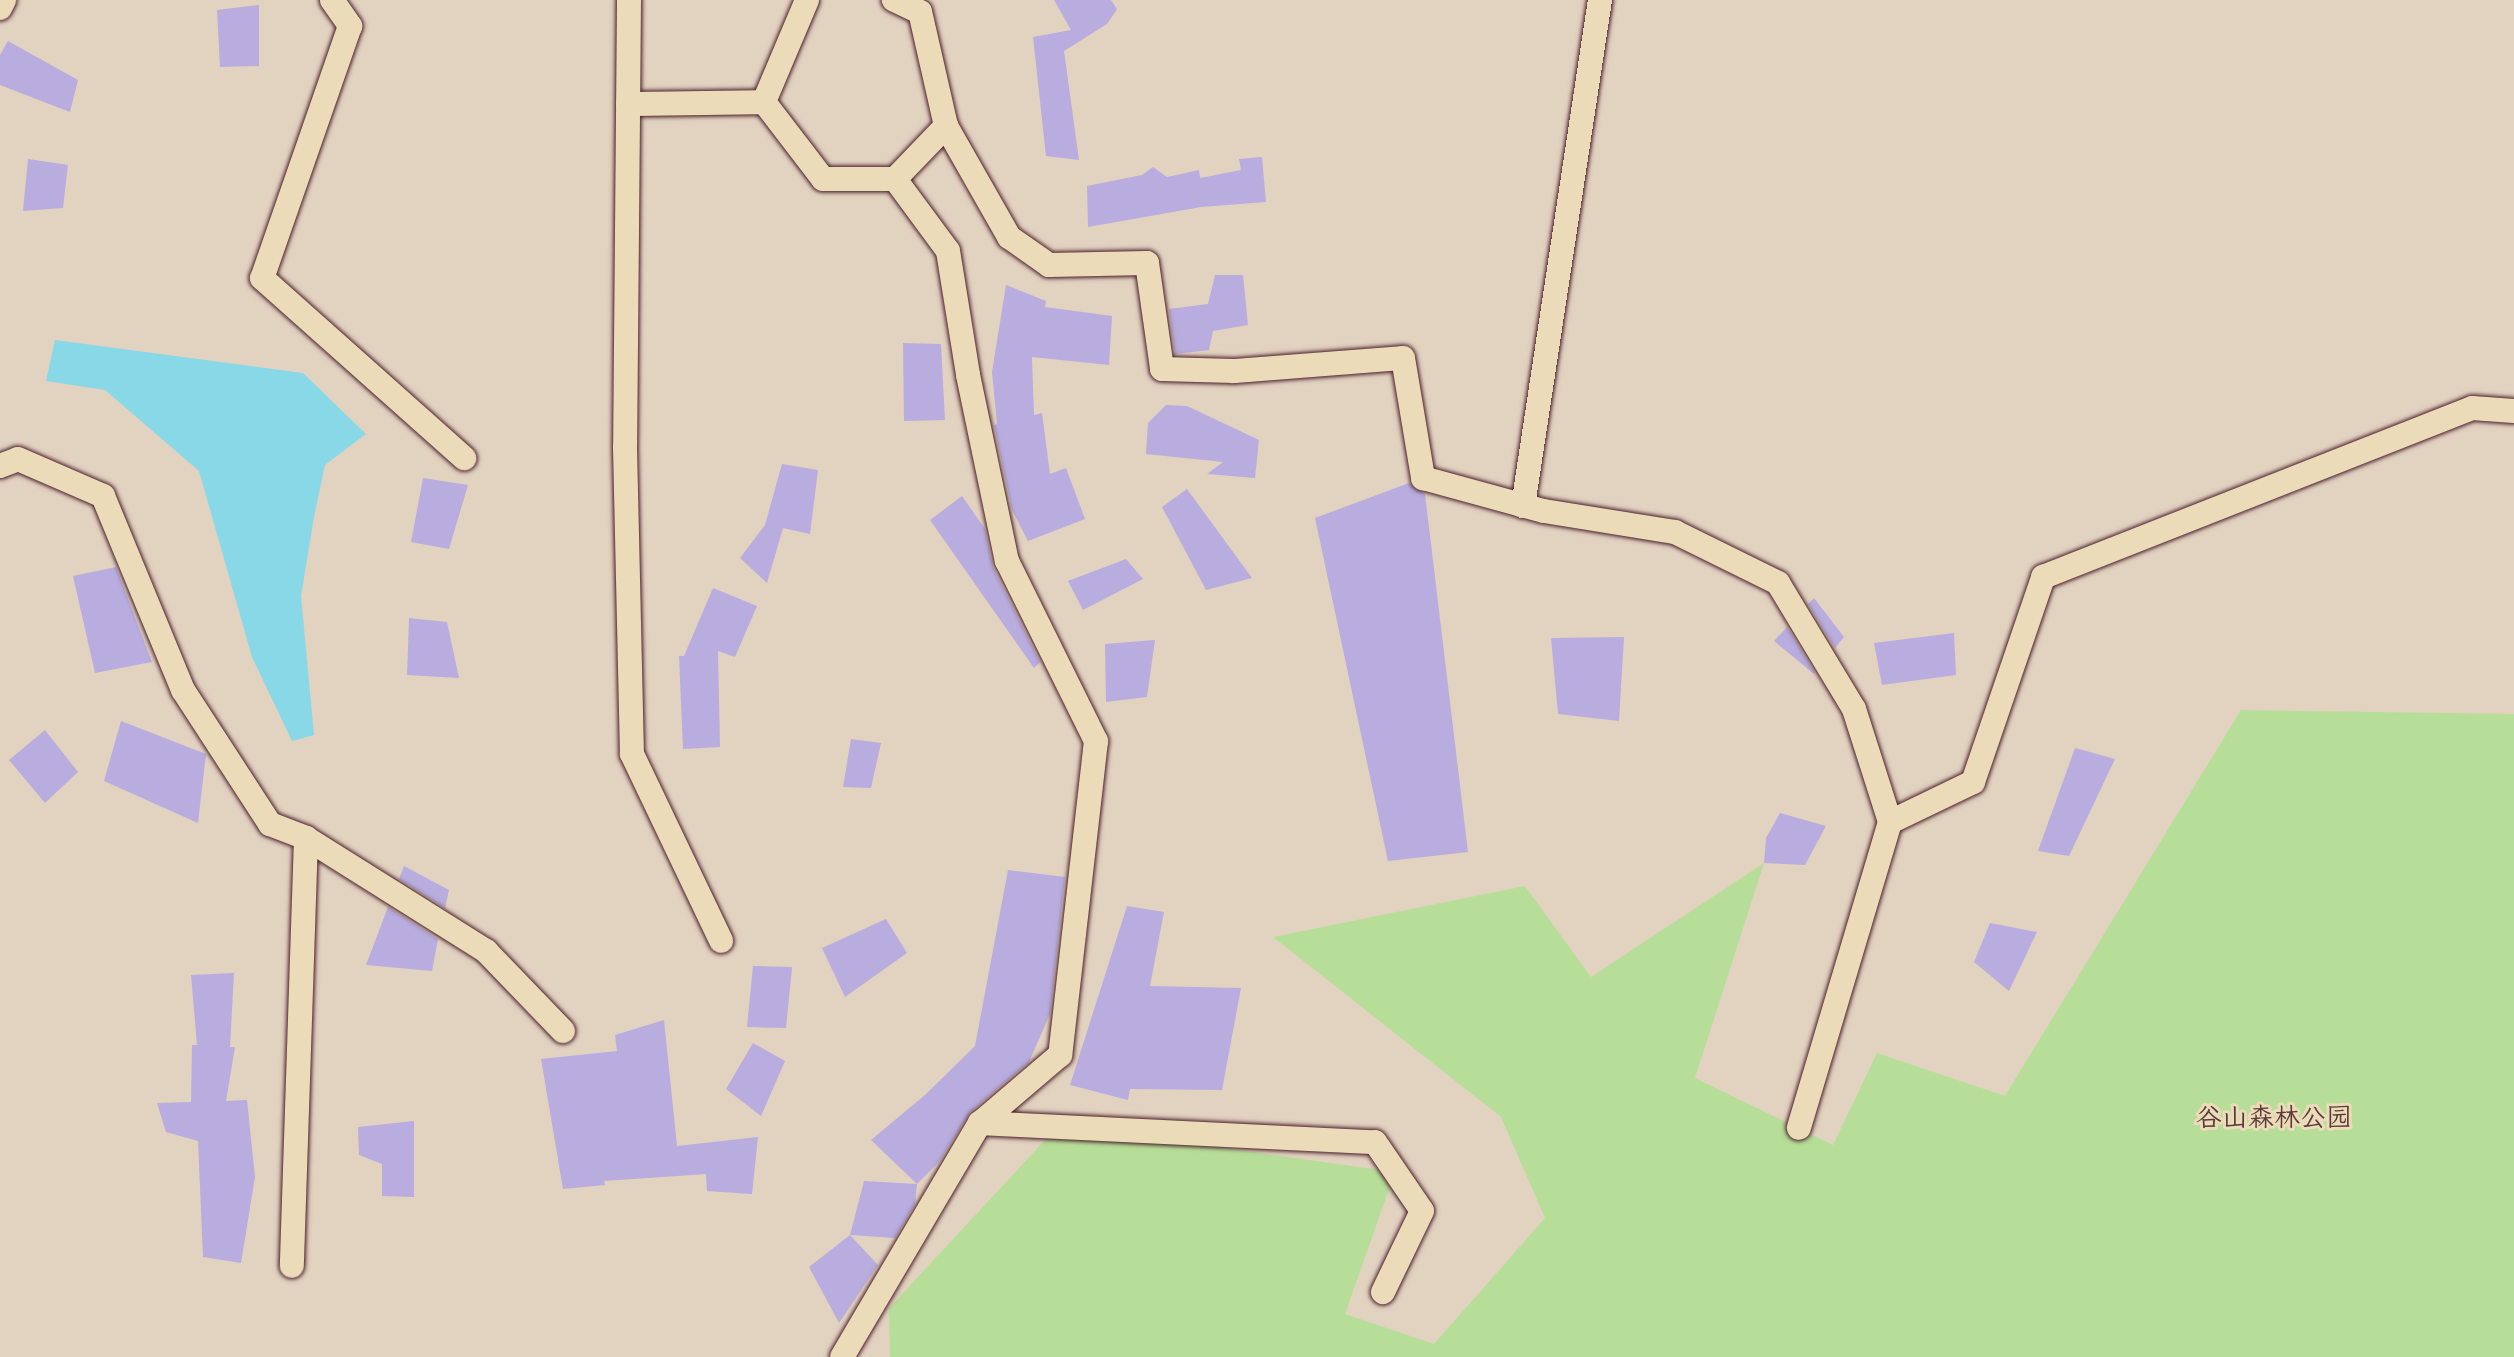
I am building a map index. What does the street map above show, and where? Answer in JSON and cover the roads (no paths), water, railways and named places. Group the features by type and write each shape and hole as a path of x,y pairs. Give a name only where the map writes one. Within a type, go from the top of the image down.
{"street":[{"path":"0,8 4,0"},
{"path":"332,0 350,26 262,278 464,458"},
{"path":"629,0 625,447 632,754 721,941"},
{"path":"764,102 807,0"},
{"path":"894,0 920,12 946,126 1009,237 1049,265 1147,263 1162,369 1234,371 1403,358 1423,478 1523,506 1675,532 1778,583 1854,709 1890,822 1799,1128"},
{"path":"1523,506 1600,0"},
{"path":"628,104 764,102"},
{"path":"764,102 823,179 895,179 946,126"},
{"path":"842,1357 980,1123 1060,1055 1096,741 1007,561 968,375 948,251 895,179"},
{"path":"1890,822 1973,782 2043,577 2472,408 2514,411"},
{"path":"0,466 18,459 103,496 183,690 270,824 306,838 486,951 563,1031"},
{"path":"292,1266 306,838"},
{"path":"980,1123 1375,1142 1422,1211 1383,1292"}],"water":[{"path":"55,340 303,373 366,434 325,465 314,517 301,596 314,735 292,741 252,657 199,471 105,390 46,381"}],"park label":[{"name":"谷山森林公园","path":"2274,1117"}]}
